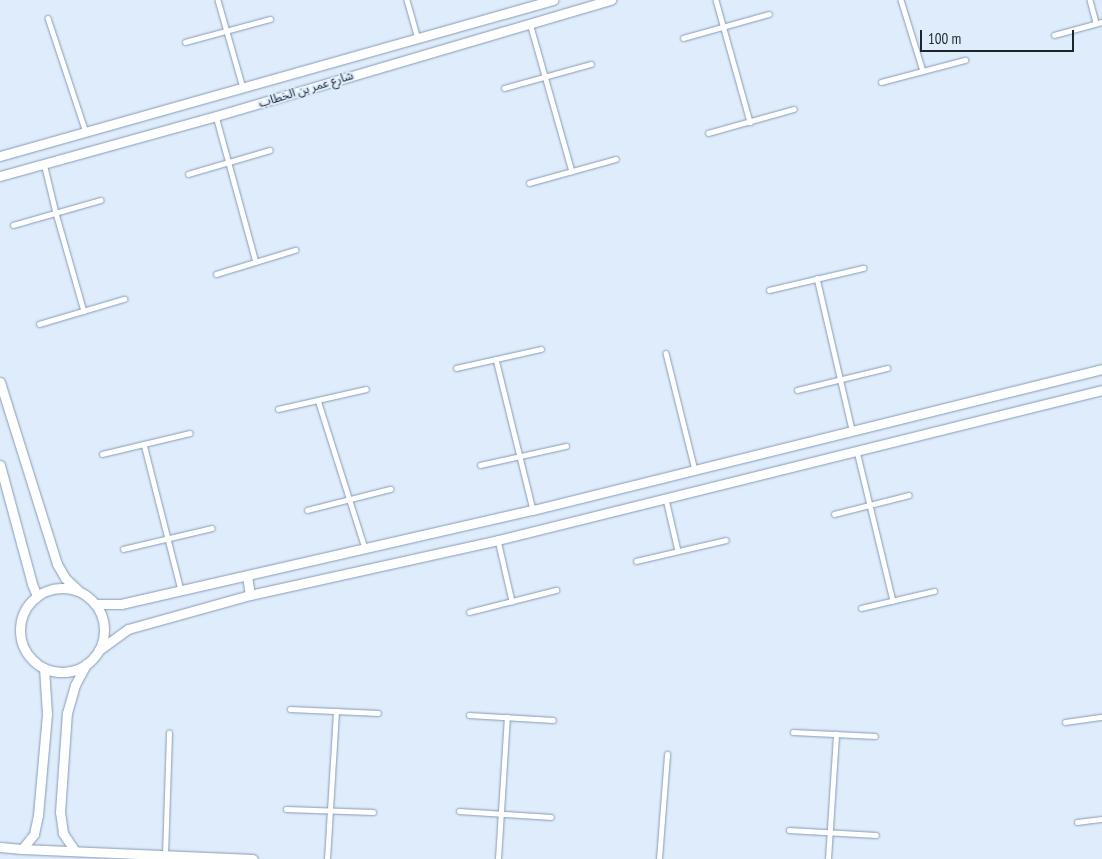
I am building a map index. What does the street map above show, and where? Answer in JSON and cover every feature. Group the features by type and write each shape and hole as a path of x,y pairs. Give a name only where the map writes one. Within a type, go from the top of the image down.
{"street":[{"name":"شارع عمر بن الخطاب","path":"0,156 553,0"},
{"name":"شارع عمر بن الخطاب","path":"0,176 216,116 611,0"},
{"path":"28,149 34,167"},
{"path":"95,604 115,606 534,510 1102,369"},
{"path":"0,382 58,564 65,578 95,604 103,621 104,631 99,650"},
{"path":"75,851 63,833 60,812 67,713 75,685 86,664 99,650 128,629 250,595 498,540 1102,390"},
{"path":"0,465 32,584 37,596"},
{"path":"247,576 250,595"},
{"path":"80,592 58,588 37,596 24,611 20,631 25,650 31,658 44,668 68,672 86,664"},
{"path":"22,849 34,834 38,815 47,714 44,668"},
{"path":"0,846 22,849 253,859"}],"lane":[{"path":"218,0 243,89"},
{"path":"407,0 418,39"},
{"path":"716,0 750,122"},
{"path":"901,0 923,72"},
{"path":"1054,35 1099,22 1090,0"},
{"path":"682,38 769,14"},
{"path":"48,18 86,132"},
{"path":"185,42 270,18"},
{"path":"529,23 572,171"},
{"path":"881,82 965,60"},
{"path":"504,88 591,64"},
{"path":"708,133 794,109"},
{"path":"216,116 256,262"},
{"path":"188,174 270,150"},
{"path":"529,183 616,159"},
{"path":"44,163 84,311"},
{"path":"13,225 101,200"},
{"path":"216,274 295,250"},
{"path":"768,290 863,268"},
{"path":"817,278 853,431"},
{"path":"39,324 124,300"},
{"path":"456,368 541,349"},
{"path":"666,353 695,470"},
{"path":"496,359 534,510"},
{"path":"797,390 887,368"},
{"path":"278,409 366,389"},
{"path":"318,400 365,548"},
{"path":"102,454 190,433"},
{"path":"144,444 182,591"},
{"path":"480,465 566,446"},
{"path":"856,450 893,601"},
{"path":"307,510 390,490"},
{"path":"834,514 909,496"},
{"path":"666,498 678,551"},
{"path":"123,550 212,528"},
{"path":"498,540 512,601"},
{"path":"636,561 726,540"},
{"path":"469,612 556,590"},
{"path":"861,608 934,591"},
{"path":"290,709 378,713"},
{"path":"327,859 336,711"},
{"path":"469,714 554,720"},
{"path":"498,859 507,717"},
{"path":"1065,722 1102,717"},
{"path":"794,732 875,736"},
{"path":"165,855 169,733"},
{"path":"828,859 836,734"},
{"path":"659,859 667,754"},
{"path":"286,809 373,812"},
{"path":"459,811 551,817"},
{"path":"1077,822 1102,818"},
{"path":"789,830 876,835"}]}
